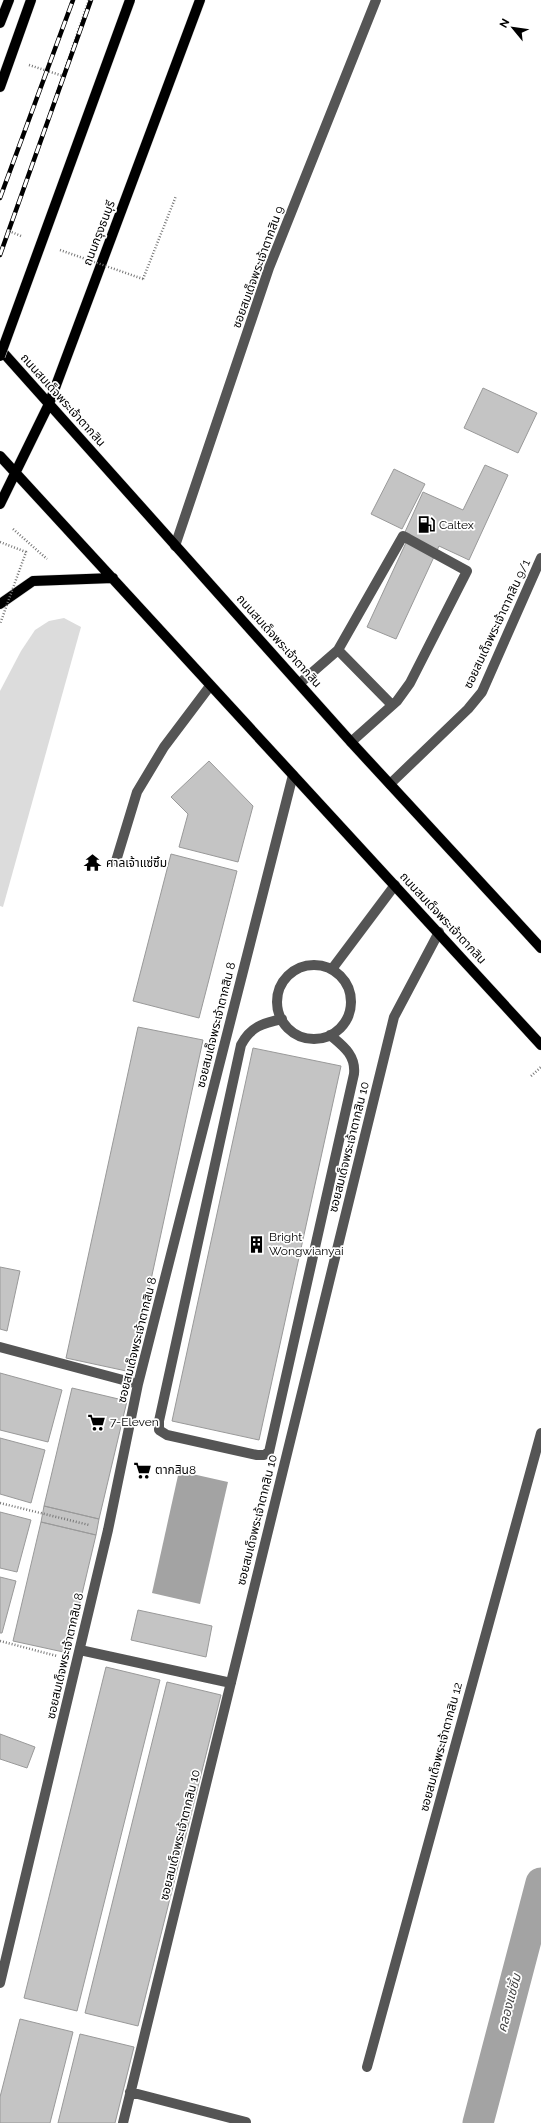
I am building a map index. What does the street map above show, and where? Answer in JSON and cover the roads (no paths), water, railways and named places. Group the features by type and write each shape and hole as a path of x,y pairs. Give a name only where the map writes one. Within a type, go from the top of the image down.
{"main road":[{"path":"0,23 9,0"},
{"path":"0,87 31,0"},
{"path":"0,356 92,100 130,0"},
{"name":"ถนนกรุงธนบุรี","path":"0,504 49,404 200,0"},
{"name":"ถนนสมเด็จพระเจ้าตากสิน","path":"0,349 175,546 300,683 351,742 541,948"},
{"name":"ถนนสมเด็จพระเจ้าตากสิน","path":"0,456 210,686 439,932 541,1045"},
{"path":"0,604 34,581 113,578"}],"street":[{"name":"ซอยสมเด็จพระเจ้าตากสิน 9","path":"175,546 269,268 376,0"},
{"path":"300,683 338,650 403,536 467,571 410,683 392,705 351,742"},
{"name":"ซอยสมเด็จพระเจ้าตากสิน 9/1","path":"390,784 468,709 482,692 541,558"},
{"path":"338,650 392,705"},
{"path":"116,861 137,792 164,747 210,686"},
{"name":"ซอยสมเด็จพระเจ้าตากสิน 8","path":"0,1983 108,1530 138,1384 293,775"},
{"path":"332,969 394,885"},
{"name":"ซอยสมเด็จพระเจ้าตากสิน 10","path":"122,2123 394,1017 439,932"},
{"path":"318,964 332,969 347,984 351,995 351,1007 344,1024 330,1035 318,1039 306,1038 294,1033 282,1019 279,1014 277,1001 279,989 285,978 295,970 306,965 318,964"},
{"path":"282,1019 256,1026 245,1037 241,1045 159,1421 159,1430 167,1435 257,1455 264,1455 269,1452 354,1074 355,1065 351,1055 330,1035"},
{"path":"0,1347 138,1384"},
{"name":"ซอยสมเด็จพระเจ้าตากสิน 12","path":"367,2067 541,1433"},
{"path":"80,1650 231,1683"},
{"path":"130,2092 246,2122"}],"waterway":[{"name":"คลองแซ่ซิ้ม","path":"478,2123 541,1883"}],"railway":[{"path":"0,198 73,0"},
{"path":"0,255 91,0"}],"place":[{"name":"Caltex","path":"426,525"},
{"name":"ศาลเจ้าแซ่ซิ้ม","path":"93,863"},
{"name":"Bright Wongwianyai","path":"256,1244"},
{"name":"7-Eleven","path":"97,1422"},
{"name":"ตากสิน8","path":"142,1470"}]}
